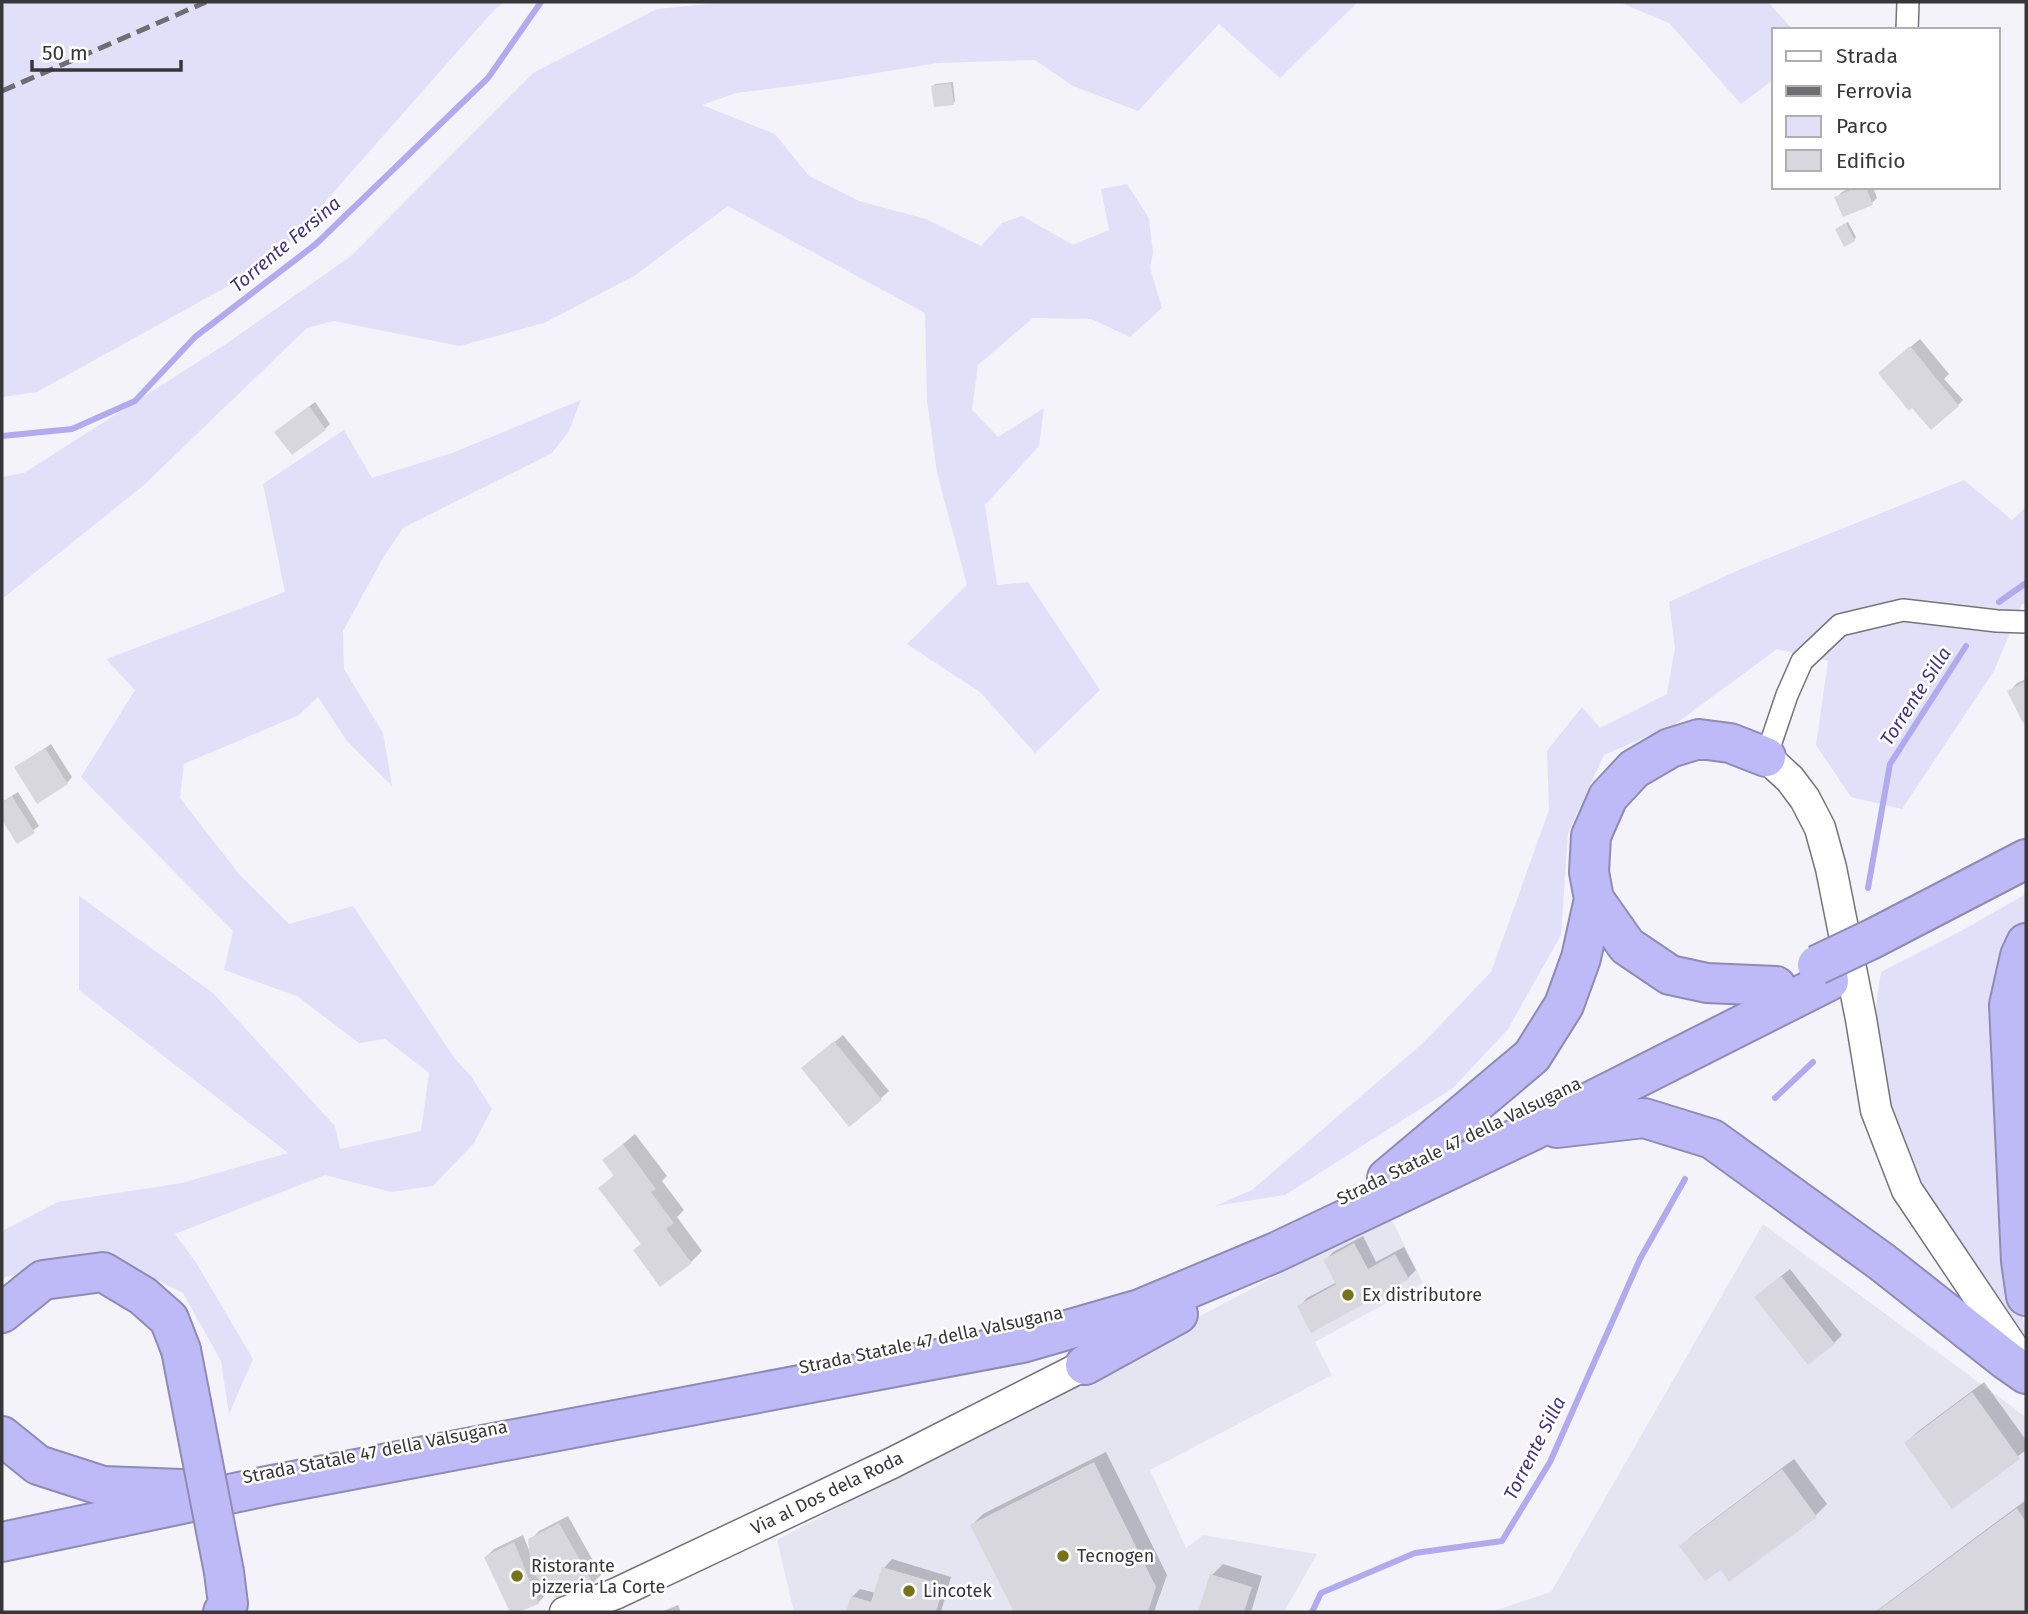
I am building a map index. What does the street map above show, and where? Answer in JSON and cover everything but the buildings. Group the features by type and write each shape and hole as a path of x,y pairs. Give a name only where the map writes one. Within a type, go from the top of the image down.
{"highway":[{"path":"1387,1178 1532,1056 1564,1005 1581,958 1594,899 1589,873 1591,836 1608,797 1634,769 1670,748 1699,739 1730,743 1766,757"},
{"name":"Strada Statale 47 della Valsugana","path":"2,1542 272,1485 1022,1343 1140,1309 1274,1254 1534,1130 1823,973 1877,947 2026,859"},
{"name":"Strada Statale 47 della Valsugana","path":"1877,947 1943,929 2026,884"},
{"path":"1594,899 1627,946 1670,975 1707,983 1776,986"},
{"path":"2026,943 2020,956 2009,1005 2021,1261 2026,1296"},
{"name":"Strada Statale 47 della Valsugana","path":"2,1529 182,1489 1023,1324 1082,1307 1204,1264 1387,1178 1776,986 1823,973"},
{"path":"1534,1130 1644,1118 1712,1139 1882,1262 2026,1374"},
{"path":"1085,1365 1175,1316 1274,1254"},
{"path":"2,1313 43,1280 103,1272 142,1296 169,1319 181,1350 224,1572 228,1605 223,1612"},
{"path":"2,1436 38,1465 103,1486 182,1489"}],"main road":[{"path":"1766,757 1790,779 1805,799 1820,828 1856,992 1876,1110 1907,1189 2026,1367"},
{"name":"Via al Dos dela Roda","path":"565,1612 617,1603 1085,1365"}],"street":[{"path":"1907,28 1908,2"},
{"path":"1766,757 1787,695 1802,661 1840,625 1903,610 2026,622"}],"shaded area":[{"path":"1391,1218 1423,1283 1315,1342 1332,1375 1150,1470 1186,1548 1203,1535 1317,1554 1284,1612 794,1612 777,1540"},
{"path":"1763,1224 2026,1417 2026,1612 1491,1612 1551,1592"}],"green space":[{"path":"2,2 505,2 494,10 273,261 37,392 2,397"},
{"path":"727,2 1358,2 1280,78 1219,24 1138,111 1073,86 1035,60 938,63 736,93 702,105 775,134 809,176 859,201 926,219 981,246 1002,223 1022,216 1073,245 1109,230 1101,189 1127,184 1149,218 1153,253 1150,268 1162,308 1130,337 1091,319 1033,318 978,365 972,410 998,437 1044,408 1039,446 985,505 997,585 1028,582 1100,690 1035,753 980,692 907,644 967,585 937,473 927,400 925,313 728,206 634,276 544,323 460,346 334,321 307,328 144,485 2,599 2,477 24,473 226,344 351,256 533,73 657,9"},
{"path":"1619,2 1768,2 1791,28 1772,28 1772,81 1741,104 1669,23"},
{"path":"581,400 569,431 552,453 403,528 383,558 343,631 344,669 383,733 392,786 347,741 318,697 299,715 184,764 180,798 239,874 289,924 353,906 455,1059 471,1076 492,1109 474,1143 433,1186 391,1192 325,1175 175,1234 197,1264 253,1359 229,1414 221,1361 183,1293 102,1253 2,1278 2,1231 58,1202 182,1183 288,1153 79,990 79,896 213,993 335,1126 340,1149 421,1131 429,1073 385,1039 359,1043 297,996 224,970 233,931 81,777 135,690 106,659 285,592 263,484 344,430 372,478 452,453"},
{"path":"1964,480 2012,520 2026,507 2026,604 2022,604 1994,671 1902,809 1851,797 1816,745 1828,661 1777,649 1674,725 1604,755 1568,833 1561,935 1508,1029 1453,1088 1285,1195 1215,1206 1252,1190 1423,1043 1491,972 1549,810 1547,751 1582,707 1600,728 1667,694 1675,648 1669,602 1741,569"},
{"path":"2026,894 2026,921 2020,931 2013,1265 2025,1331 2020,1335 1914,1179 1891,1112 1873,1026 1881,972"}],"waterway":[{"name":"Torrente Fersina","path":"2,436 72,429 135,401 195,337 316,244 488,78 541,2"},
{"name":"Torrente Silla","path":"1999,602 2026,583"},
{"name":"Torrente Silla","path":"1868,888 1890,764 1966,646"},
{"name":"Torrente Silla","path":"1775,1098 1813,1062"},
{"name":"Torrente Silla","path":"1312,1612 1321,1593 1415,1553 1502,1541 1550,1462 1640,1259 1685,1179"}],"railway":[{"path":"2,91 206,2"}],"place":[{"name":"Ex distributore","path":"1348,1295"},
{"name":"Tecnogen","path":"1063,1556"},
{"name":"Ristorante pizzeria La Corte","path":"517,1576"},
{"name":"Lincotek","path":"909,1591"}]}
